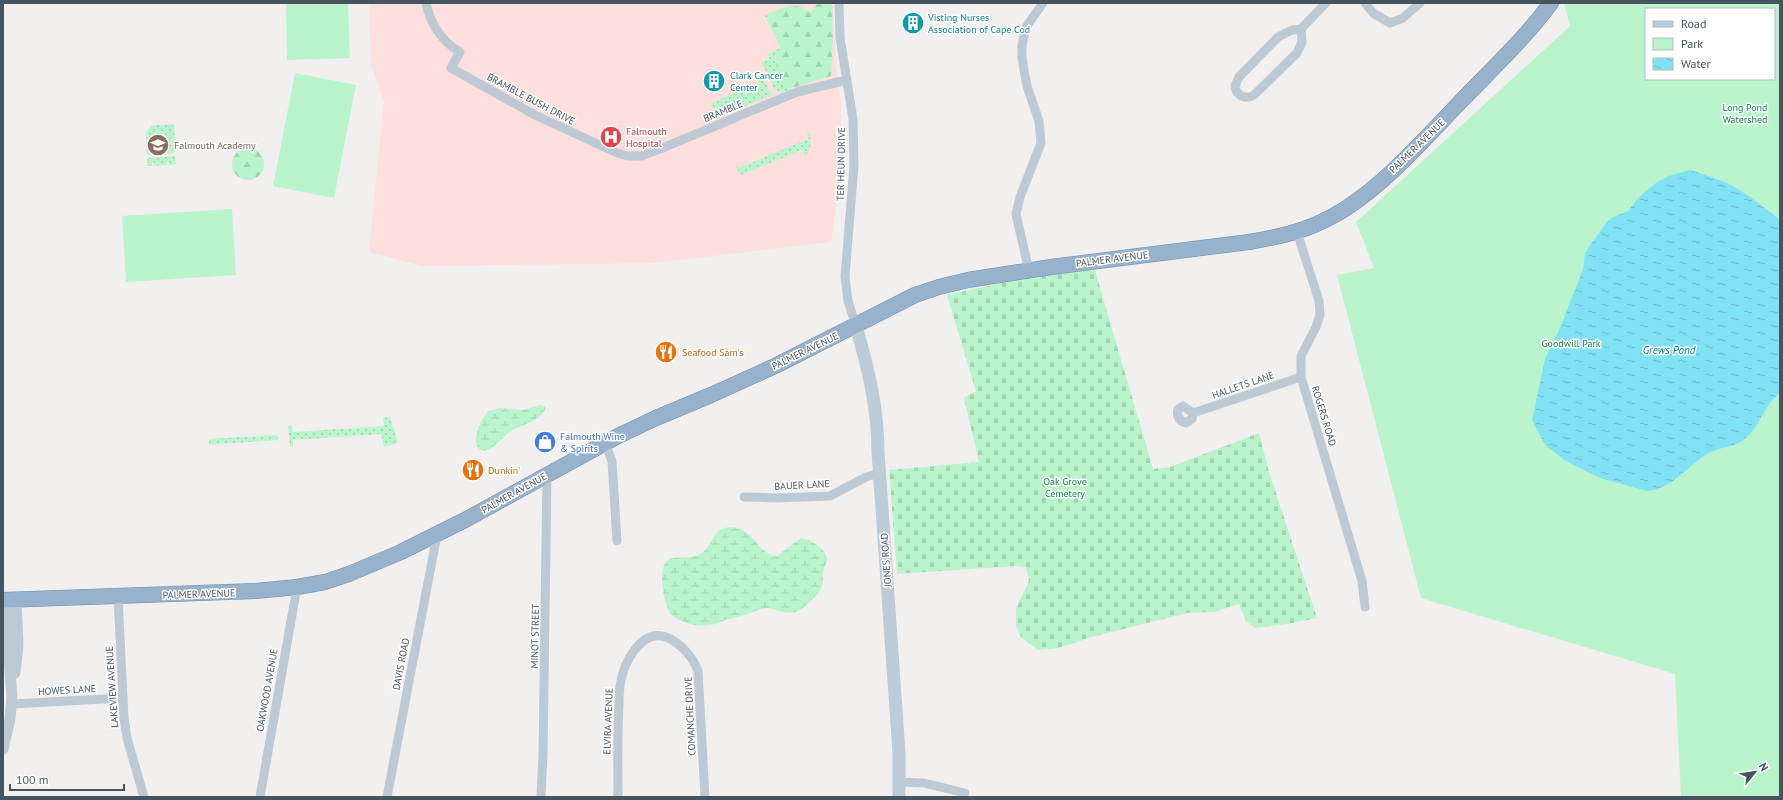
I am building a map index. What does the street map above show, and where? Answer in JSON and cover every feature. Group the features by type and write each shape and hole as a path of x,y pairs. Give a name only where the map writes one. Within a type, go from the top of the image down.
{"highway":[{"name":"PALMER AVENUE","path":"8,600 256,591 297,587 325,582 349,574 437,535 656,418 775,366 856,326 900,302 939,287 968,280 1096,260 1250,242 1297,232 1334,216 1355,202 1376,185 1441,123 1507,55 1551,3"}],"main road":[{"name":"JONES ROAD","path":"856,326 874,399 878,424 879,473 893,662 899,797"}],"street":[{"name":"BRAMBLE BUSH DRIVE","path":"426,3 430,17 442,37 460,52 451,68 535,115 604,147 628,156 641,156 678,142"},
{"name":"TER HEUN DRIVE","path":"839,3 840,38 853,119 854,165 845,277 848,301 856,326"},
{"path":"1029,271 1016,214 1020,197 1041,143 1039,121 1027,86 1022,45 1026,27 1043,3"},
{"path":"1301,29 1302,42 1297,52 1254,95 1244,98 1238,93 1235,86 1239,77 1271,44 1284,34 1301,29 1326,3"},
{"path":"1365,3 1373,13 1390,22 1403,18 1420,3"},
{"name":"BRAMBLE","path":"678,142 797,92 847,80"},
{"name":"ROGERS ROAD","path":"1297,232 1319,301 1320,315 1316,327 1301,356 1301,377 1362,581 1364,608"},
{"name":"HALLETS LANE","path":"1193,413 1301,377"},
{"path":"605,444 612,461 617,542"},
{"name":"BAUER LANE","path":"744,497 777,498 830,496 866,477 879,473"},
{"name":"MINOT STREET","path":"541,797 544,738 547,475"},
{"name":"DAVIS ROAD","path":"387,797 437,535"},
{"name":"OAKWOOD AVENUE","path":"260,797 297,587"},
{"name":"LAKEVIEW AVENUE","path":"118,597 123,698 127,738 144,797"},
{"path":"3,749 10,719 12,701 8,600"},
{"name":"ELVIRA AVENUE","path":"618,797 618,721 620,681 627,664 639,644 654,636"},
{"name":"COMANCHE DRIVE","path":"654,636 662,636 677,643 687,653 698,671 705,797"},
{"name":"HOWES LANE","path":"12,701 123,698"},
{"path":"899,782 924,783 965,793"}],"shaded area":[{"name":"Falmouth Hospital","path":"369,3 833,3 836,66 841,103 841,171 831,242 653,263 422,266 369,252 384,101 371,65"}],"green space":[{"path":"286,3 348,3 350,58 287,60"},
{"path":"814,3 832,3 833,42 831,76 801,86 787,88 780,76 776,62 776,52 781,49 765,16 783,8 794,6 805,9 811,13 816,5"},
{"name":"Goodwill Park","path":"1564,3 1780,3 1780,797 1681,797 1675,674 1421,598 1337,275 1374,268 1356,222 1570,26"},
{"path":"780,48 781,50 775,57 780,76 787,88 792,90 780,93 774,88 761,62 769,59 767,54"},
{"path":"295,73 356,85 334,198 273,186"},
{"path":"756,75 765,81 771,95 725,115 720,115 716,112 711,103 759,83"},
{"path":"174,124 175,153 147,155 146,133 152,125"},
{"path":"807,132 810,134 811,144 807,155 805,155 802,150 740,175 735,163 739,168 808,139"},
{"path":"245,148 251,148 260,152 264,164 260,176 251,180 245,180 236,176 232,167 232,161 236,152"},
{"path":"175,156 176,164 169,165 169,162 167,162 166,165 154,166 154,163 152,162 152,166 147,166 147,158"},
{"path":"232,209 236,275 126,282 122,216"},
{"name":"Oak Grove Cemetery","path":"1094,267 1153,469 1170,467 1259,433 1269,472 1317,618 1255,628 1246,621 1239,604 1214,612 1187,613 1095,636 1059,648 1038,650 1021,637 1016,626 1016,609 1029,581 1026,567 1015,566 897,574 889,470 979,462 964,398 976,391 947,295 1011,281"},
{"path":"541,405 545,407 545,410 538,418 511,431 496,445 487,450 478,448 476,439 478,429 488,411 500,408 523,410"},
{"path":"390,417 398,443 384,447 381,434 293,440 293,447 290,447 288,426 292,426 293,432 384,426 383,418"},
{"path":"277,435 278,440 209,445 209,439"},
{"path":"729,527 737,528 750,535 770,555 777,556 801,538 809,540 822,549 827,556 827,560 823,572 823,584 816,595 807,605 792,613 766,608 711,625 692,625 673,616 668,608 662,587 662,572 664,565 670,559 693,557 702,553 709,546 719,531"}],"water":[{"name":"Grews Pond","path":"1690,170 1718,179 1733,186 1780,220 1780,393 1767,407 1754,429 1745,439 1711,452 1665,486 1647,491 1600,478 1564,460 1545,445 1532,420 1545,359 1560,328 1583,269 1585,254 1588,248 1606,223 1613,217 1628,211 1639,197 1657,182 1669,176"}],"place":[{"name":"Visting Nurses Association of Cape Cod","path":"913,23"},
{"name":"Clark Cancer Center","path":"714,81"},
{"name":"Falmouth Hospital","path":"611,137"},
{"name":"Falmouth Academy","path":"158,145"},
{"name":"Seafood Sam's","path":"666,352"},
{"name":"Falmouth Wine & Spirits","path":"545,442"},
{"name":"Dunkin'","path":"473,470"}],"park label":[{"name":"Long Pond Watershed","path":"1745,112"}]}
